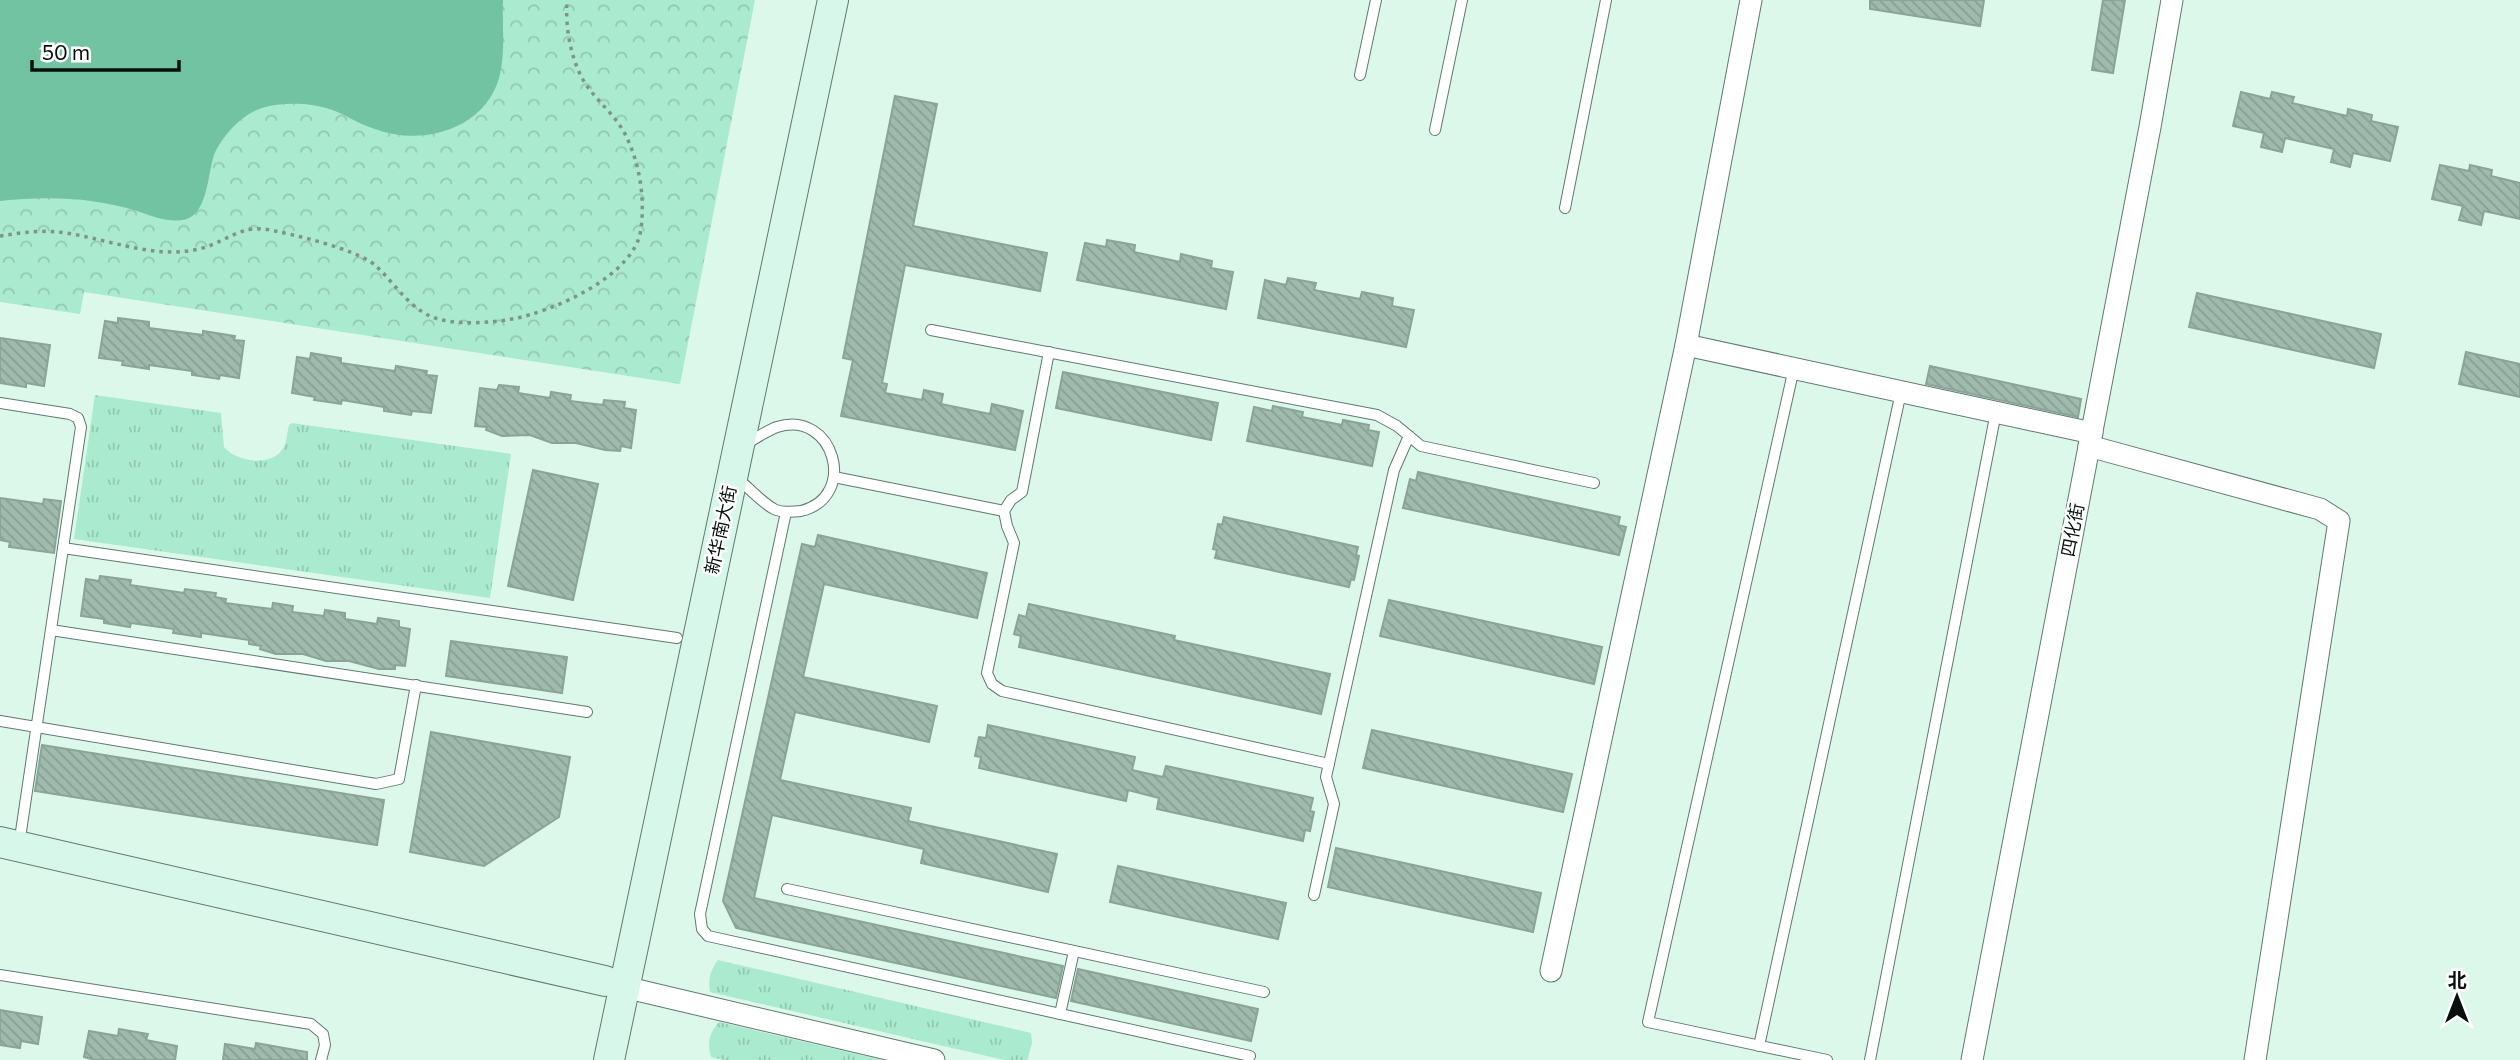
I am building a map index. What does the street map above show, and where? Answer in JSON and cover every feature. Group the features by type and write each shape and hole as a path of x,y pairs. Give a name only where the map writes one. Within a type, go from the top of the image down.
{"main road":[{"name":"新华南大街","path":"609,1060 615,984 677,638 812,0"},
{"name":"新华南大街","path":"588,1060 615,984 736,461 833,0"},
{"path":"9,844 615,984"}],"street":[{"path":"1551,971 1686,345 1751,0"},
{"name":"四化街","path":"1972,1060 2148,140 2172,0"},
{"path":"1686,345 1996,412 2320,509 2339,521 2255,1060"},
{"path":"615,984 934,1060"}],"lane":[{"path":"1360,75 1376,0"},
{"path":"1435,130 1462,0"},
{"path":"1565,208 1606,0"},
{"path":"931,330 1377,415 1421,446 1594,483"},
{"path":"1048,352 1022,492 1011,500 1004,511 1014,543 987,673 992,684 1002,691 1329,764"},
{"path":"1794,368 1648,1022 1759,1046 1796,1057 1827,1060"},
{"path":"1759,1046 1901,392"},
{"path":"0,404 70,414 78,418 81,427 36,727 9,844"},
{"path":"1870,1060 1996,412"},
{"path":"802,426 812,431 829,447 835,467 834,477 818,503 809,508 786,512 774,509 736,461 778,427 802,426"},
{"path":"1314,895 1334,804 1326,777 1394,470 1409,436"},
{"path":"834,477 1004,511"},
{"path":"786,512 700,914 702,929 708,936 1250,1056"},
{"path":"63,548 677,638"},
{"path":"51,630 587,712"},
{"path":"0,722 376,784 389,783 400,779 416,685"},
{"path":"787,890 1264,992"},
{"path":"1060,1014 1074,951"},
{"path":"0,975 311,1024 323,1034 325,1045 321,1060"}],"path":[{"path":"0,236 56,232 147,250 175,252 200,249 241,231 260,229 288,234 372,262 406,297 424,312 439,319 482,323 514,319 544,309 591,289 619,267 634,249 641,232 639,170 626,135 586,85 576,63 570,41 567,0"}],"green space":[{"path":"0,0 755,0 680,384 84,292 80,314 0,302"},
{"path":"95,395 221,413 224,447 237,456 254,461 279,454 292,423 511,454 490,598 74,539"},
{"path":"718,960 1031,1033 1032,1043 1028,1058 1004,1060 710,992 710,975"},
{"path":"719,1022 882,1060 724,1060 711,1057 710,1038"}],"shaded area":[{"path":"0,0 503,0 501,69 495,89 484,106 453,128 434,134 394,134 369,127 332,110 311,105 277,105 255,111 240,120 222,140 214,155 204,199 195,213 183,220 163,219 120,206 86,200 34,198 0,201"}],"building":[{"path":"1870,0 1984,0 1980,26 1870,9"},
{"path":"2103,0 2125,0 2113,73 2092,70"},
{"path":"2241,92 2270,99 2272,92 2294,97 2292,103 2347,116 2348,109 2372,115 2371,121 2398,127 2390,161 2353,153 2350,167 2331,162 2334,149 2285,138 2282,152 2261,147 2264,133 2233,126"},
{"path":"895,96 937,104 913,226 1047,253 1040,291 905,265 882,383 887,384 885,393 922,400 924,390 943,394 941,404 990,414 992,404 1023,411 1015,450 841,416 853,360 843,358"},
{"path":"2440,165 2469,171 2470,165 2492,170 2491,176 2520,183 2520,219 2484,211 2481,225 2459,220 2463,206 2432,199"},
{"path":"1107,240 1135,245 1134,252 1180,262 1181,254 1212,261 1211,268 1233,272 1226,309 1077,280 1085,243 1106,247"},
{"path":"1288,278 1316,283 1314,290 1360,299 1362,292 1393,298 1392,306 1414,310 1406,347 1258,318 1265,280 1286,285"},
{"path":"2197,293 2381,334 2374,368 2189,327"},
{"path":"118,318 149,322 149,328 235,336 234,340 244,341 239,378 220,375 219,379 192,375 192,371 149,365 149,369 122,365 123,361 99,358 105,321 118,323"},
{"path":"0,338 50,345 44,386 26,383 26,387 0,383"},
{"path":"2466,352 2520,364 2520,397 2459,384"},
{"path":"311,353 341,358 341,363 395,371 396,366 427,371 426,375 437,376 431,413 412,411 411,415 384,411 384,407 342,400 341,404 314,400 315,397 292,393 297,357 310,359"},
{"path":"1930,366 2081,399 2078,417 1926,384"},
{"path":"1063,372 1218,403 1211,440 1056,408"},
{"path":"499,385 519,387 518,393 550,398 551,392 571,395 570,401 603,405 604,400 625,402 624,408 636,410 631,448 621,446 620,451 605,450 576,443 552,443 530,435 502,436 486,430 487,427 475,426 480,388 497,390"},
{"path":"1273,406 1303,412 1302,417 1342,425 1343,420 1369,425 1368,430 1379,432 1372,466 1247,441 1254,407 1272,411"},
{"path":"533,470 598,484 573,600 508,586"},
{"path":"1418,472 1620,517 1618,525 1626,527 1619,555 1403,508 1410,479 1416,481"},
{"path":"0,498 43,504 44,499 61,501 54,553 9,547 10,542 0,540"},
{"path":"1224,517 1358,547 1354,580 1351,579 1349,587 1215,558 1217,550 1213,549 1218,524 1222,525"},
{"path":"818,535 987,573 977,618 824,584 803,677 937,706 929,742 795,712 780,780 911,808 908,821 1057,854 1048,892 921,863 924,849 772,815 754,898 1063,966 1056,998 736,928 723,901 802,544 815,547"},
{"path":"100,576 131,580 130,585 184,593 185,589 216,593 215,597 226,599 225,603 272,609 273,603 293,606 292,612 324,616 325,610 345,613 345,619 377,624 378,618 399,621 399,627 410,629 405,666 395,665 395,669 379,669 349,661 326,661 303,654 276,654 260,649 261,646 249,644 249,640 201,633 201,637 173,633 174,629 131,623 130,627 104,623 104,619 81,616 86,579 99,581"},
{"path":"1389,600 1602,647 1594,684 1380,636"},
{"path":"1029,604 1175,636 1174,640 1330,674 1321,714 1019,647 1021,636 1014,634 1019,615 1026,617"},
{"path":"451,641 567,657 562,693 446,676"},
{"path":"988,725 1135,757 1132,770 1163,777 1166,766 1313,798 1310,811 1314,812 1310,831 1305,830 1303,841 1157,809 1159,798 1128,790 1126,801 979,768 981,757 975,756 979,737 986,738"},
{"path":"1372,730 1572,774 1563,812 1363,768"},
{"path":"431,732 570,757 559,817 484,866 410,852"},
{"path":"42,745 384,800 377,845 35,791"},
{"path":"1336,848 1541,893 1533,932 1328,887"},
{"path":"1118,866 1286,903 1278,939 1110,902"},
{"path":"1078,969 1258,1009 1251,1041 1071,1001"},
{"path":"0,1010 42,1017 38,1044 21,1041 20,1048 0,1045"},
{"path":"119,1029 148,1034 146,1040 177,1046 175,1060 95,1060 84,1057 89,1031 118,1036"},
{"path":"256,1043 307,1052 307,1060 223,1060 225,1044 255,1049"}]}
